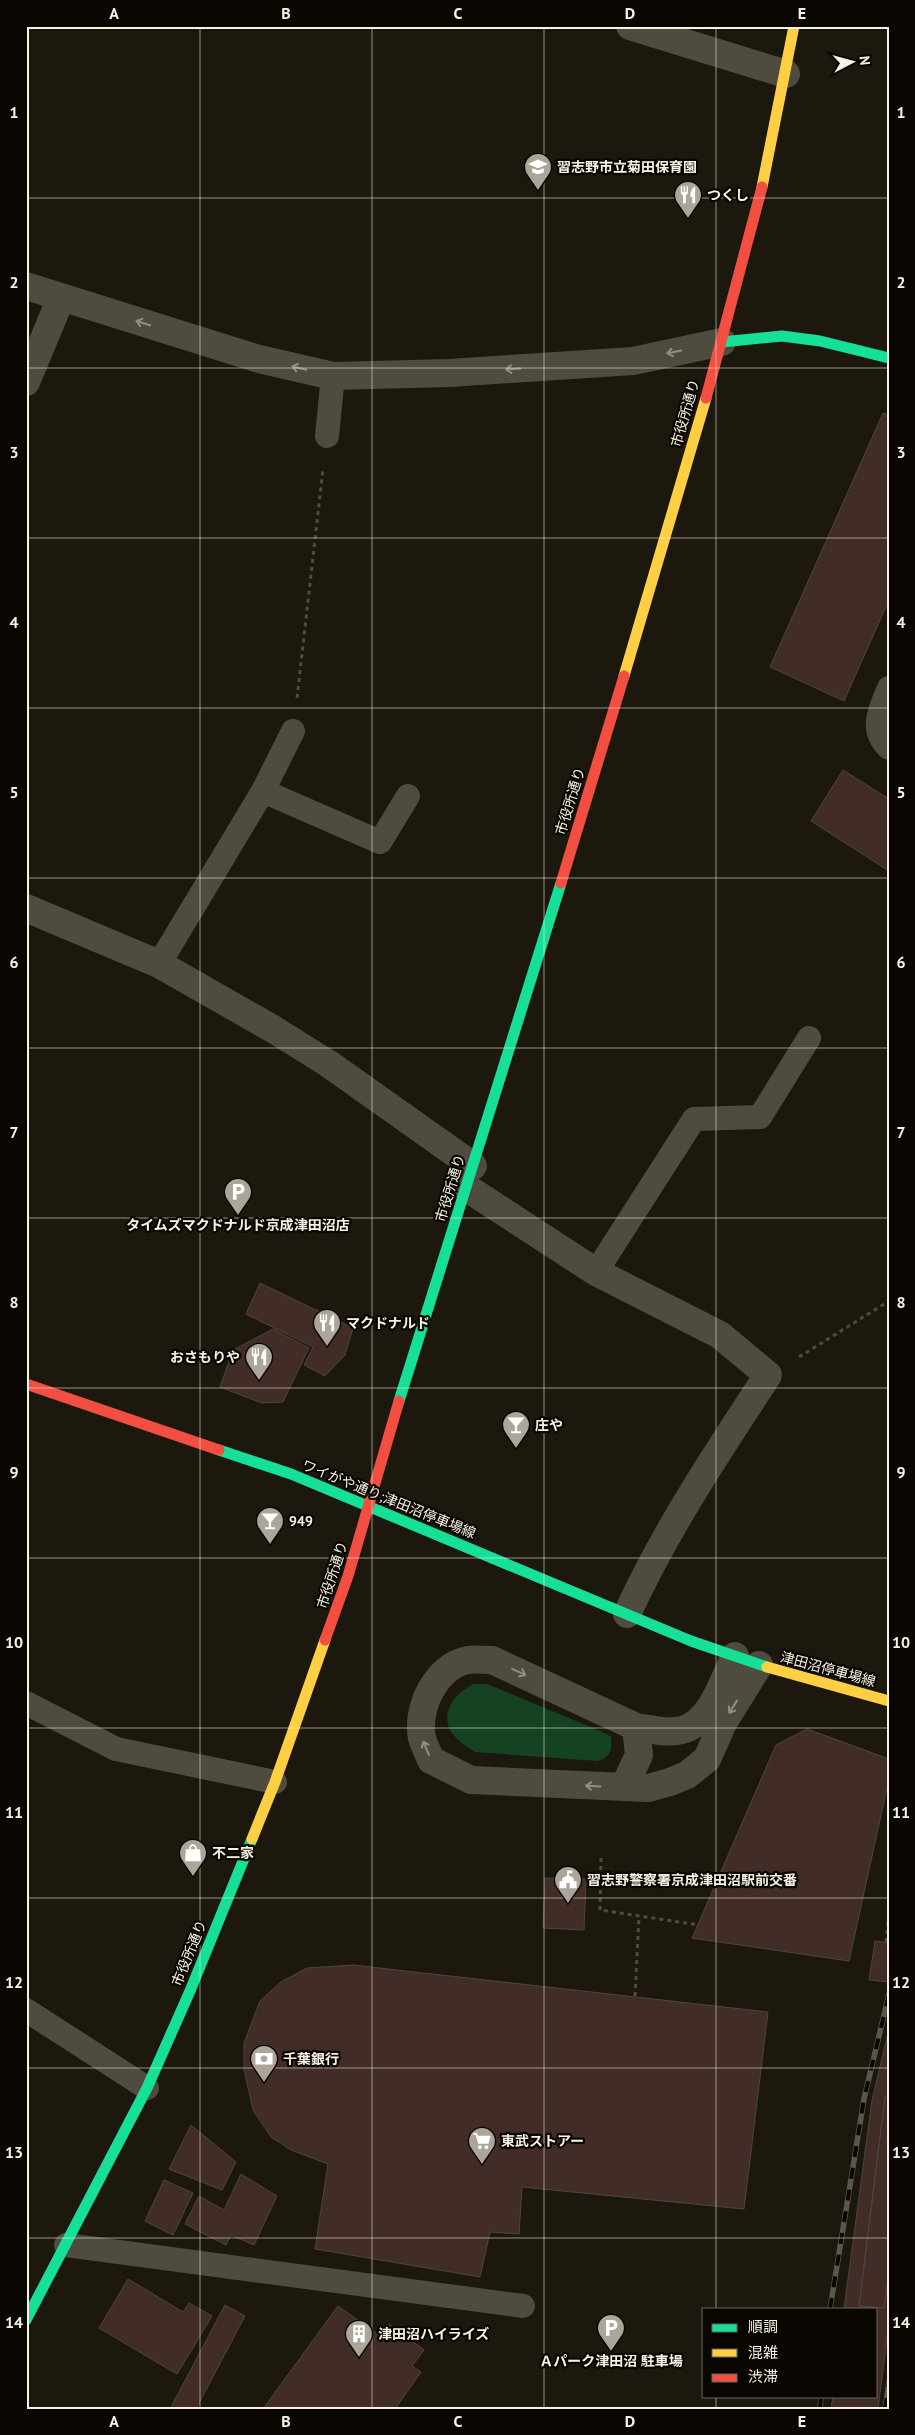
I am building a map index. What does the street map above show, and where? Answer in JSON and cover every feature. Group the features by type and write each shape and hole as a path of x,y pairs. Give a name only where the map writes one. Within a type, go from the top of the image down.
{"street":[{"path":"630,26 786,74"},
{"name":"市役所通り","path":"26,2320 147,2088 190,1991 275,1782 348,1576 420,1329 470,1177 607,731 722,342 758,206 786,74 794,26"},
{"path":"26,286 259,359 333,376 450,373 633,361 722,342 782,336 820,341 889,358"},
{"path":"26,382 62,298"},
{"path":"26,908 159,964 329,1064 470,1177 596,1272 720,1335 768,1375 700,1477 648,1568 627,1614"},
{"name":"ワイがや通り;津田沼停車場線","path":"26,1384 291,1474 370,1505 691,1641 747,1661"},
{"path":"467,1660 492,1660 636,1727 658,1731 682,1730 701,1721 715,1699 747,1661 707,1759 687,1775 648,1788 471,1780 431,1760 422,1738 422,1712 431,1687 449,1670 467,1660"},
{"name":"津田沼停車場線","path":"747,1661 889,1701"},
{"path":"624,1787 639,1755 636,1727"}],"lane":[{"path":"327,436 333,376"},
{"path":"889,688 877,714 878,734 889,748"},
{"path":"159,964 263,791 293,731"},
{"path":"263,791 380,842 408,796"},
{"path":"596,1272 694,1119 760,1117 809,1038"},
{"path":"26,1703 116,1749 275,1782"},
{"path":"26,2010 147,2088"},
{"path":"66,2245 523,2306"}],"path":[{"path":"293,731 327,436"},
{"path":"768,1375 889,1301"},
{"path":"601,1858 600,1910 699,1925"},
{"path":"886,1942 889,1911"},
{"path":"635,1996 639,1916"}],"green space":[{"path":"474,1684 487,1684 605,1733 611,1737 610,1753 605,1758 597,1761 475,1752 454,1736 447,1721 453,1701 462,1691"}],"building":[{"path":"883,413 889,415 889,600 844,701 770,667"},
{"path":"843,770 889,799 889,871 811,821"},
{"path":"260,1283 353,1328 345,1355 325,1376 304,1365 313,1347 246,1314"},
{"path":"273,1329 309,1348 283,1402 262,1403 220,1387 233,1350"},
{"path":"807,1729 889,1759 889,1779 849,1961 692,1938 776,1745"},
{"path":"545,1878 586,1879 584,1930 543,1928"},
{"path":"875,1941 889,1943 889,1982 869,1980"},
{"path":"353,1965 768,2012 744,2209 522,2187 519,2234 490,2232 480,2277 315,2249 328,2164 291,2150 271,2137 253,2110 244,2069 244,2043 260,2001 281,1982 307,1968"},
{"path":"889,2029 889,2098 885,2097 859,2306 884,2308 889,2271 889,2323 878,2409 831,2409 833,2398 878,2398 878,2308 844,2308 872,2100"},
{"path":"885,2097 889,2098 889,2271 884,2308 859,2306"},
{"path":"191,2125 236,2162 222,2190 169,2169"},
{"path":"241,2174 277,2196 254,2245 231,2235 226,2245 185,2224 199,2196 224,2210"},
{"path":"164,2180 193,2193 173,2235 145,2221"},
{"path":"128,2279 183,2312 189,2303 212,2316 177,2374 99,2328"},
{"path":"225,2305 245,2316 196,2409 170,2409"},
{"name":"津田沼ハイライズ","path":"338,2306 380,2336 389,2324 424,2350 412,2366 421,2372 395,2409 263,2409"}],"railway":[{"path":"830,2308 864,2099 889,1994"},
{"path":"885,2409 889,2382"},
{"path":"820,2409 821,2398"}],"traffic: fast":[{"path":"722,342 782,336 820,341 889,358"},
{"path":"399,1401 561,883"},
{"path":"219,1450 291,1474 691,1641 767,1667"},
{"path":"26,2320 147,2088 190,1991 252,1839"}],"traffic: slow":[{"path":"762,187 794,26"},
{"path":"624,676 706,398"},
{"path":"252,1839 275,1782 325,1640"},
{"path":"767,1667 889,1701"}],"traffic: jam":[{"path":"706,398 762,187"},
{"path":"561,883 624,676"},
{"path":"26,1384 219,1450"},
{"path":"325,1640 348,1576 399,1401"}],"place":[{"name":"習志野市立菊田保育園","path":"538,191"},
{"name":"つくし","path":"688,219"},
{"name":"タイムズマクドナルド京成津田沼店","path":"238,1216"},
{"name":"マクドナルド","path":"327,1347"},
{"name":"おさもりや","path":"259,1381"},
{"name":"庄や","path":"516,1449"},
{"name":"949","path":"270,1545"},
{"name":"不二家","path":"193,1877"},
{"name":"習志野警察署京成津田沼駅前交番","path":"568,1904"},
{"name":"千葉銀行","path":"264,2083"},
{"name":"東武ストアー","path":"482,2165"},
{"name":"Ａパーク津田沼 駐車場","path":"611,2352"},
{"name":"津田沼ハイライズ","path":"359,2358"}]}
